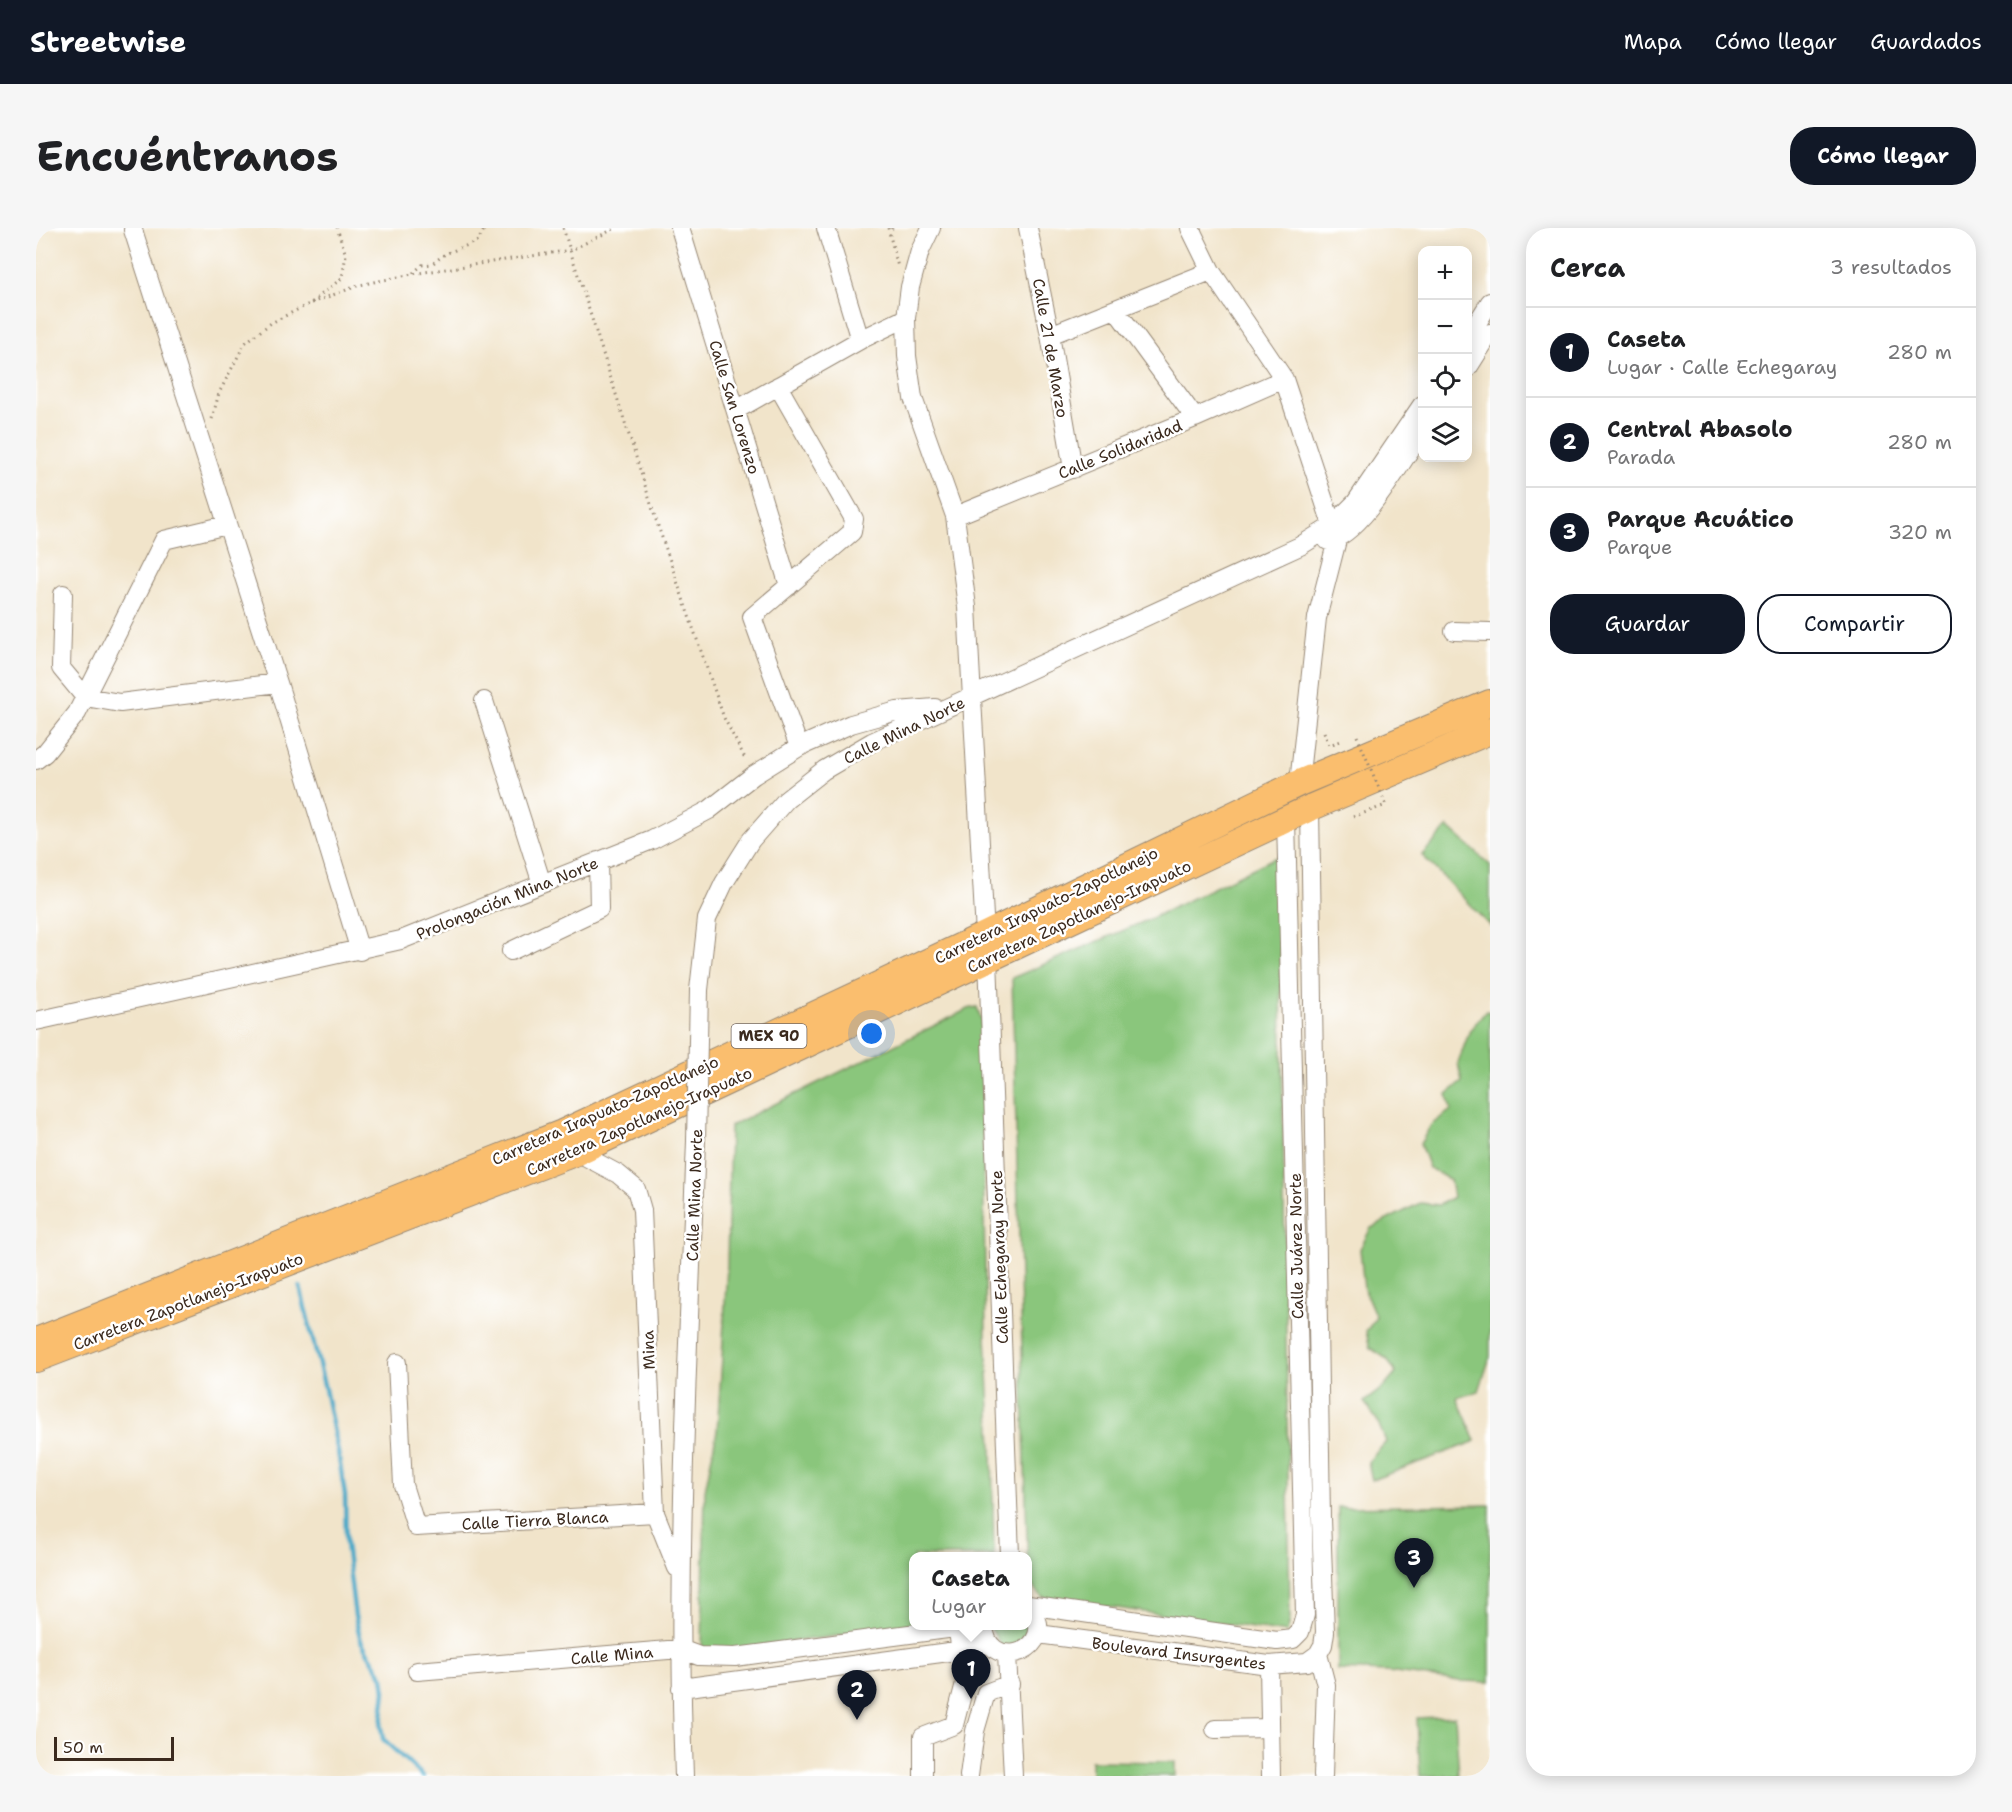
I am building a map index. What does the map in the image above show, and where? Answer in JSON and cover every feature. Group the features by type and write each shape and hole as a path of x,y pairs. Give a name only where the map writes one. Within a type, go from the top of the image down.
{"highway":[{"name":"Carretera Irapuato-Zapotlanejo","path":"36,1341 562,1133 986,947 1299,783 1490,703"},
{"name":"Carretera Zapotlanejo-Irapuato","path":"36,1359 577,1152 986,947 1490,731"}],"street":[{"name":"Calle San Lorenzo","path":"680,228 789,586"},
{"path":"826,228 860,340"},
{"name":"Calle Echegaray Norte","path":"931,228 920,252 910,287 906,318 907,357 913,398 955,516 967,607 986,947 1010,1552"},
{"name":"Calle 21 de Marzo","path":"1028,228 1050,335 1073,469"},
{"path":"1190,228 1211,271 1284,379 1335,533 1317,618 1299,783"},
{"path":"133,230 278,683 360,951"},
{"path":"1050,335 1211,271"},
{"path":"1472,330 1490,302"},
{"path":"1116,310 1195,418"},
{"path":"736,410 860,340 906,318"},
{"path":"1475,358 1490,333"},
{"name":"Calle Solidaridad","path":"955,516 1073,469 1284,379"},
{"path":"778,386 854,519 852,532 752,618 799,747"},
{"name":"Calle Mina Norte","path":"680,1649 699,990 706,919 724,882 751,840 786,800 824,770 872,742 1300,546 1335,533 1356,502 1413,437 1421,408"},
{"path":"36,760 45,753 77,713 164,540 227,525"},
{"path":"63,594 61,668 85,697 120,703 278,683"},
{"path":"1454,631 1490,632"},
{"path":"484,701 542,884"},
{"name":"Prolongación Mina Norte","path":"36,1021 360,951 401,940 652,840 709,810 754,775 799,747 851,724 897,711 949,708"},
{"name":"Calle Juárez Norte","path":"1310,808 1321,1518 1325,1632 1323,1645 1318,1654 1326,1685 1323,1776"},
{"name":"Calle Juárez Norte","path":"1286,819 1305,1615 1300,1632 1293,1639"},
{"path":"511,951 599,909 598,861"},
{"path":"1292,1084 1314,1084"},
{"name":"Mina","path":"577,1152 618,1174 636,1189 642,1210 655,1513 681,1576"},
{"name":"Calle Tierra Blanca","path":"397,1363 403,1485 416,1527 655,1513"},
{"name":"Boulevard Insurgentes","path":"1032,1606 1276,1641 1293,1639"},
{"path":"681,1688 962,1650 986,1634 997,1650 1007,1654 1020,1652 1031,1645 1038,1634 1037,1618 1032,1611"},
{"path":"684,1776 680,1649 699,1656 735,1657 934,1630"},
{"path":"922,1776 922,1737 954,1725 965,1683 963,1630"},
{"name":"Boulevard Insurgentes","path":"1038,1634 1269,1665 1306,1662 1318,1654"},
{"path":"1293,1639 1318,1654"},
{"name":"Calle Mina","path":"417,1671 680,1649"},
{"path":"1007,1654 1013,1776"},
{"path":"1269,1665 1271,1776"},
{"path":"969,1776 975,1731 986,1693 1010,1684"},
{"path":"1215,1729 1270,1728"}],"path":[{"path":"311,303 342,278 346,255 337,228"},
{"path":"412,274 422,265 432,264 445,254 478,241 485,228"},
{"path":"564,228 657,523 724,718 754,775"},
{"path":"204,453 219,393 245,343 271,323 311,303 360,285 412,274 571,250 616,228"},
{"path":"890,228 896,264 910,287"},
{"path":"1324,732 1329,746 1357,736 1386,805 1353,817"}],"green space":[{"path":"1448,827 1490,865 1490,926 1422,855"},
{"path":"1278,858 1290,1620 1287,1633 1042,1597 1032,1585 1032,1552 1027,1552 1012,978 1150,919"},
{"path":"977,1007 981,1019 986,1336 992,1447 994,1552 909,1552 909,1627 705,1653 702,1649 705,1490 717,1431 727,1266 730,1126 968,1009"},
{"path":"1486,1011 1490,1012 1490,1357 1479,1391 1457,1398 1476,1441 1372,1480 1368,1462 1386,1442 1377,1420 1364,1402 1385,1386 1396,1373 1387,1359 1370,1348 1366,1332 1376,1317 1364,1289 1360,1249 1371,1228 1420,1203 1439,1205 1453,1197 1450,1180 1429,1168 1420,1144 1431,1125 1451,1110 1447,1094 1462,1082 1458,1063 1470,1030"},
{"path":"1490,1505 1490,1682 1460,1681 1387,1672 1338,1670 1338,1507"},
{"path":"992,1630 1029,1630 1028,1642 1003,1648"},
{"path":"1455,1716 1459,1776 1420,1776 1417,1718"},
{"path":"1091,1761 1175,1762 1175,1776 1091,1776"}],"waterway":[{"path":"300,1287 338,1452 345,1495 346,1544 355,1616 361,1641 383,1677 385,1691 381,1726 383,1739 423,1776"}],"place":[{"name":"Parque Acuático","path":"1414,1588"},
{"name":"Caseta","path":"971,1699"},
{"name":"Central Abasolo","path":"857,1720"}]}
